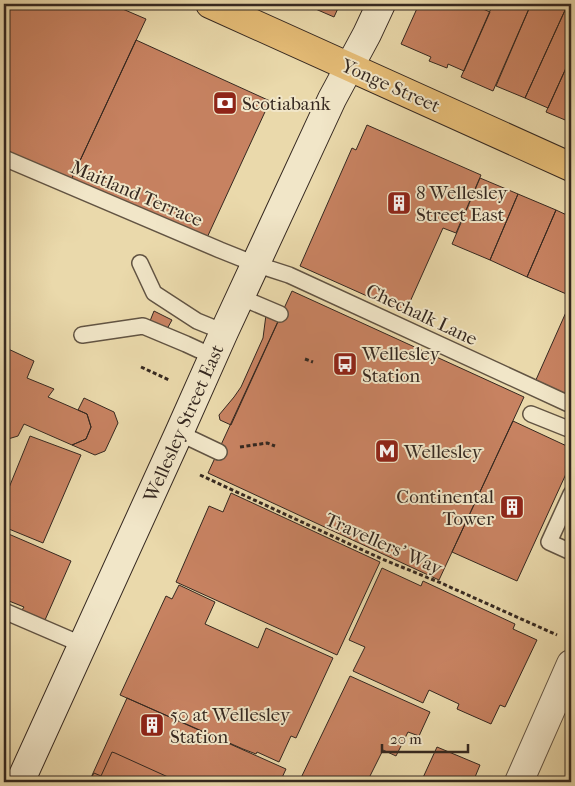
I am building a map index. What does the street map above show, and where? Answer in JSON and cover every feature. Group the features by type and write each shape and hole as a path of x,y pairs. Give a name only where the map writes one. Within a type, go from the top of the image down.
{"main road":[{"name":"Yonge Street","path":"210,4 571,167"}],"street":[{"name":"Wellesley Street East","path":"20,782 179,433 212,356 332,99 381,4"},
{"path":"519,782 571,664"}],"lane":[{"name":"Maitland Terrace","path":"4,158 255,264"},
{"path":"140,263 154,293 197,321 224,332"},
{"name":"Chechalk Lane","path":"255,264 289,275 571,405"},
{"path":"240,297 280,314"},
{"path":"82,335 143,326 212,356"},
{"path":"531,414 571,430"},
{"path":"179,433 220,452"},
{"path":"571,494 549,542 571,552"},
{"path":"4,612 83,645"}],"path":[{"path":"305,359 313,362"},
{"path":"141,367 169,380"},
{"path":"240,448 267,443 274,446"},
{"name":"Travellers' Way","path":"200,475 382,559 557,635"}],"building":[{"path":"4,4 111,4 146,19 71,180 4,149"},
{"path":"304,4 340,4 334,17"},
{"path":"419,4 477,4 476,6 490,12 464,71 448,64 447,68 429,61 431,57 401,44"},
{"path":"493,4 531,4 493,91 461,77"},
{"path":"531,4 557,4 566,8 525,98 496,86"},
{"path":"566,8 571,10 571,57 548,108 525,98"},
{"path":"136,40 270,101 205,242 71,180"},
{"path":"571,57 571,119 570,122 546,112"},
{"name":"8 Wellesley Street East","path":"367,125 481,175 456,233 443,228 405,313 300,266 352,148 356,150"},
{"path":"480,178 518,194 490,260 452,244"},
{"path":"518,194 556,210 527,277 490,260"},
{"path":"556,210 571,217 571,296 527,277"},
{"path":"292,291 524,397 439,580 208,473"},
{"path":"571,301 571,399 535,382"},
{"path":"267,307 282,313 231,425 220,420 219,415 241,387 263,338"},
{"path":"154,311 172,320 167,329 150,321"},
{"path":"4,347 34,361 27,378 54,389 48,397 87,414 91,427 86,439 72,445 24,424 18,436 8,439 4,448"},
{"path":"84,398 114,412 118,423 105,451 95,455 72,445 86,439 91,427 87,414 78,410"},
{"name":"Continental Tower","path":"513,421 571,448 571,463 517,581 452,552"},
{"path":"30,436 81,455 43,543 4,527 4,494 6,495"},
{"path":"231,493 380,562 337,655 176,582 209,506 223,512"},
{"path":"4,532 71,561 45,620 22,610 24,607 4,599"},
{"path":"382,568 421,586 423,581 515,624 513,629 537,640 505,707 500,705 491,724 457,709 459,704 429,690 423,703 353,671 365,647 349,640"},
{"path":"179,585 215,602 205,624 258,648 266,628 333,658 296,738 291,736 279,762 257,752 256,754 243,749 120,695 166,596 172,599"},
{"path":"350,676 430,712 419,736 408,732 396,756 383,750 367,782 299,782"},
{"name":"50 at Wellesley Station","path":"127,698 286,769 280,782 89,782"},
{"path":"437,747 480,765 473,782 421,782"},
{"name":"50 at Wellesley Station","path":"112,752 179,782 89,782 94,773 101,776"}],"place":[{"name":"Scotiabank","path":"225,103"},
{"name":"8 Wellesley Street East","path":"399,203"},
{"name":"Wellesley Station","path":"345,364"},
{"name":"Wellesley","path":"387,451"},
{"name":"Continental Tower","path":"512,507"},
{"name":"50 at Wellesley Station","path":"152,725"}]}
